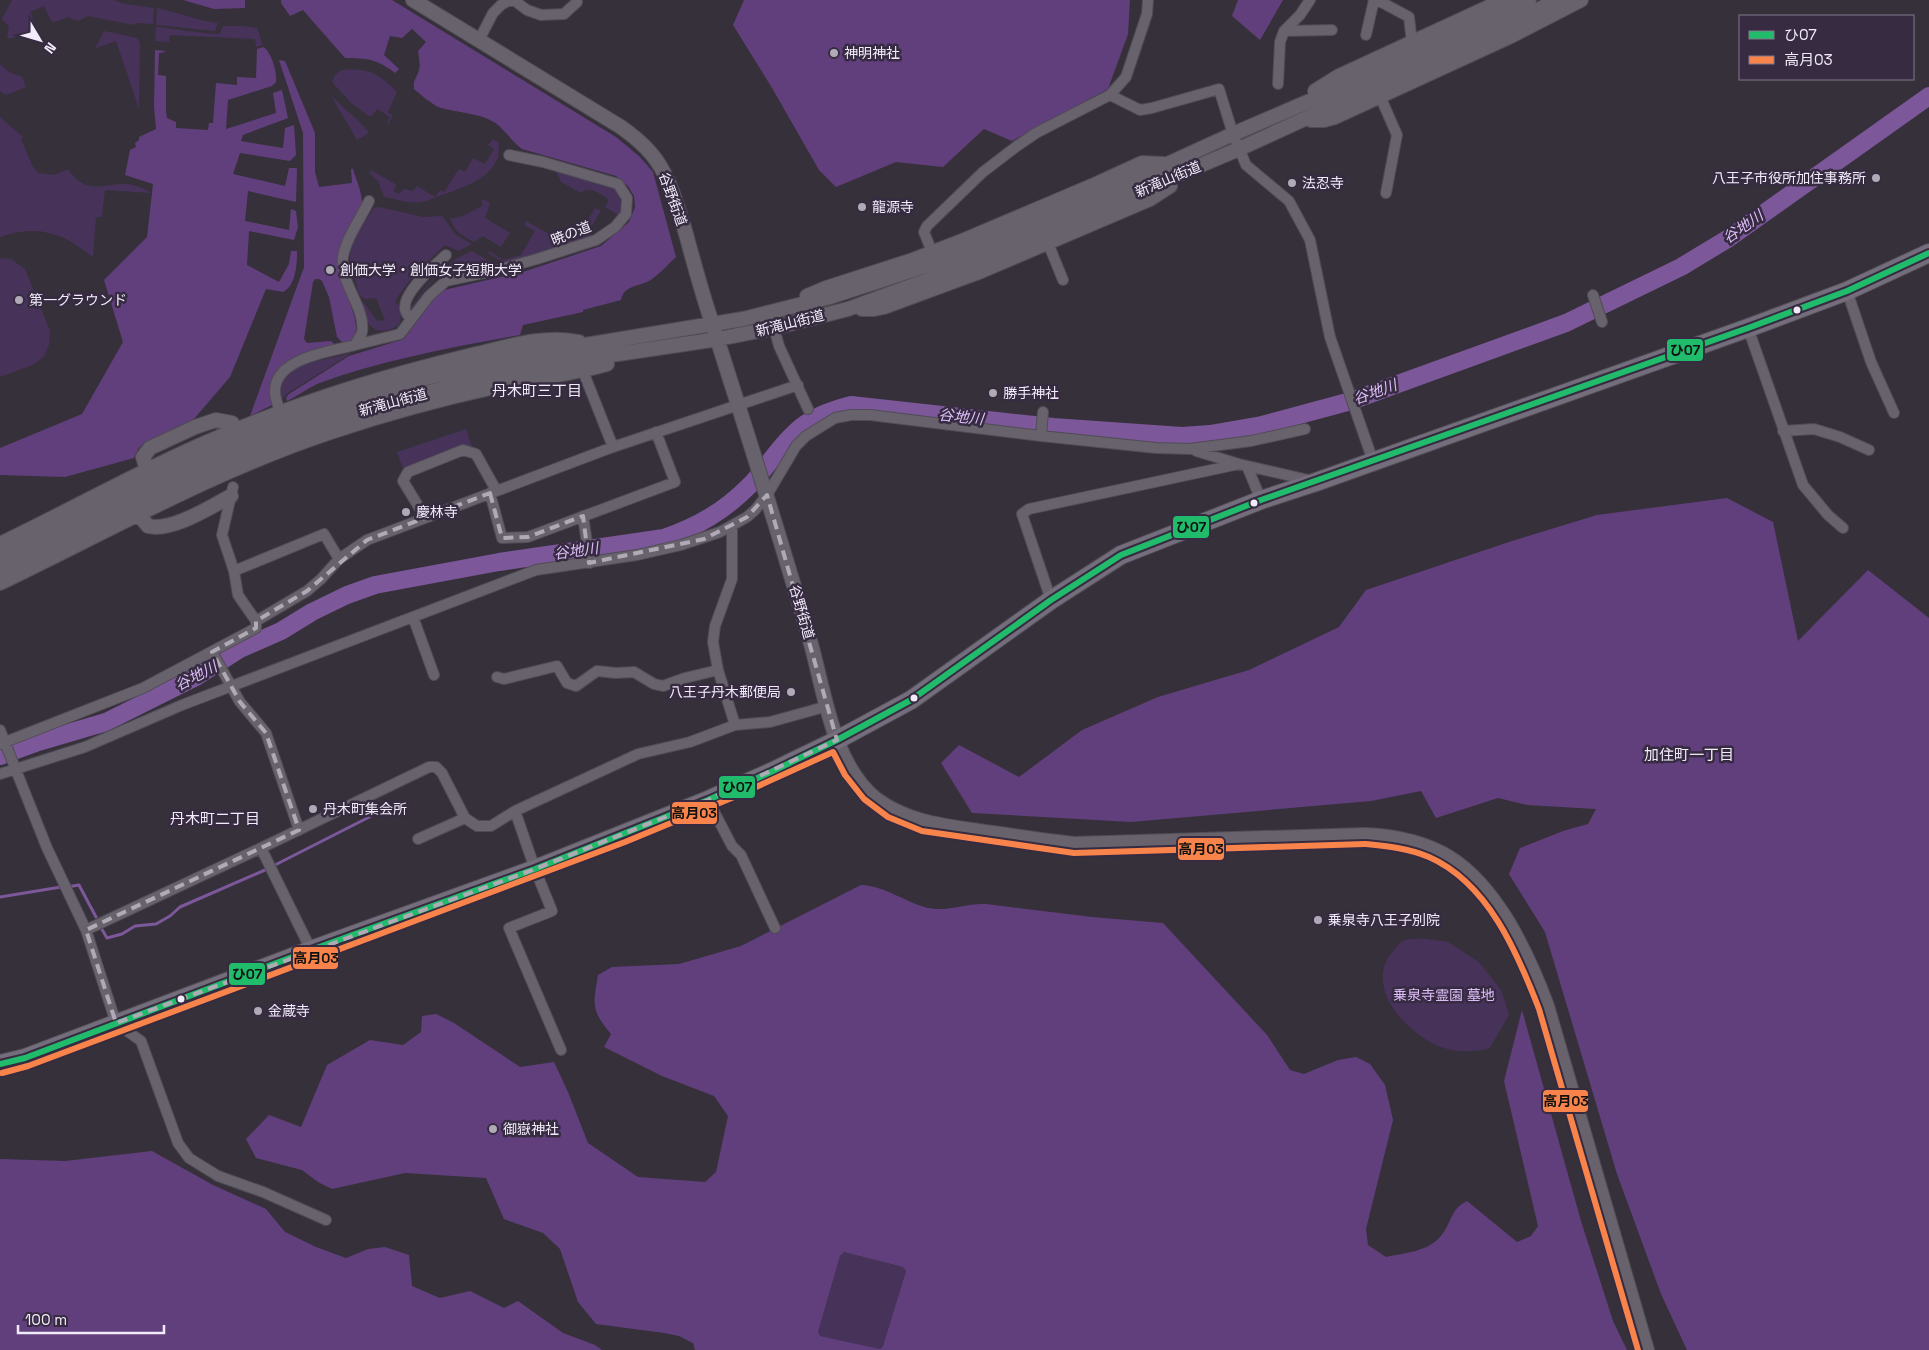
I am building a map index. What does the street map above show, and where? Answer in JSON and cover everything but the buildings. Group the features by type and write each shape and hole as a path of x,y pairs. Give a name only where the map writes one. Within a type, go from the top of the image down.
{"highway":[{"path":"0,1064 25,1058 311,950 535,869 708,800 771,772 837,740 911,700 1051,600 1121,555 1260,500 1316,482 1847,291 1929,253"}],"main road":[{"name":"谷野街道","path":"413,0 621,127 650,150 658,162 672,192 712,324 766,490 837,740 857,780 865,790 900,814 923,822 1074,844 1365,835 1386,836 1424,845 1461,865 1483,886 1498,905 1520,943 1539,984 1647,1350"},
{"name":"新滝山街道","path":"0,570 237,456 374,406 500,374 718,340 848,309 973,263 1200,166 1455,50 1558,0"},
{"path":"1303,120 1329,119 1509,37 1581,0"},
{"path":"1283,112 1339,76 1493,5 1523,3"},
{"name":"新滝山街道","path":"0,557 204,457 294,420 417,380 590,344 743,319 838,294 913,271 974,249 1056,215 1232,134 1391,66 1523,3"},
{"path":"774,310 826,288 932,252 1048,205 1142,163 1165,164"},
{"path":"848,309 884,307 964,278 1150,198 1200,166"},
{"path":"0,544 147,470 223,435 327,395 410,370 553,339 566,339 590,344"},
{"path":"0,583 138,514 242,467 334,430 473,392 583,371 655,350"},
{"path":"147,470 143,456 150,448 206,423 216,420 232,423"},
{"path":"138,514 148,526 161,528 202,512 232,491"}],"street":[{"path":"932,252 924,232 927,226 982,172 1036,133 1110,95 1126,77 1147,14 1148,0"},
{"path":"1278,84 1280,42 1284,31 1300,15 1310,0"},
{"path":"1366,35 1374,0 1383,2 1409,17 1412,43"},
{"path":"479,40 493,13 508,1 515,1 528,10 541,15 564,14 577,2"},
{"path":"1284,31 1332,30"},
{"path":"1110,95 1140,110 1219,90 1232,134 1248,167 1289,201 1310,240 1330,337 1373,461"},
{"path":"1380,96 1397,135 1386,193"},
{"name":"暁の道","path":"355,345 400,334 434,289 446,281 511,266 596,240 615,227 626,214 627,198 618,184 543,162 509,155"},
{"path":"280,412 275,392 276,384 282,373 289,366 307,358 355,345 362,333 361,320 344,269 343,257 369,201"},
{"path":"1048,243 1063,280"},
{"path":"411,320 405,310 406,300 417,283 446,255"},
{"path":"1847,291 1871,362 1894,413"},
{"path":"1593,297 1601,320"},
{"path":"774,328 779,346 808,409"},
{"path":"1748,328 1803,484 1828,515 1843,528"},
{"path":"583,371 613,447"},
{"path":"256,621 307,591 339,559 367,540 613,447 798,386"},
{"path":"0,774 14,767 85,747 182,705 227,682 412,617 536,570 681,545 704,538 732,526 755,510 766,490 796,446 819,426 835,418 870,415 1041,433 1156,448 1190,449 1251,442 1305,429"},
{"path":"1041,433 1043,415"},
{"path":"1783,431 1814,429 1840,437 1869,450"},
{"path":"425,517 403,481 405,476 408,472 463,450 476,454 493,492 502,538 528,537 675,482 656,432"},
{"path":"1190,449 1243,465 1316,482"},
{"path":"1243,465 1260,500"},
{"path":"1051,600 1022,514 1029,510 1243,465"},
{"path":"4,744 143,688 213,655 256,628 256,621 238,595 234,571 222,535 232,491"},
{"path":"583,516 589,560"},
{"path":"732,526 732,579 715,626 713,642 718,670 735,725"},
{"path":"234,571 324,534 339,559"},
{"path":"412,617 434,675"},
{"path":"213,655 240,702 266,733 299,830"},
{"path":"498,677 504,679 557,666 567,683 576,686 596,671 634,672 654,684 663,686 685,678 718,670"},
{"path":"86,930 429,767 436,767 442,773 465,818 477,826 491,826 514,811 638,754 690,742 735,725 770,722 828,706"},
{"path":"0,730 47,848 86,930 116,1023 141,1041 178,1143 189,1158 218,1176 263,1192 326,1220"},
{"path":"708,800 732,846 741,855 774,928"},
{"path":"514,811 552,911 509,928 561,1050"},
{"path":"418,839 465,818"},
{"path":"261,848 311,950"}],"highlighted area":[{"path":"490,493 502,538 528,537 583,516 589,563 704,539 747,517 767,495 837,740 708,800 535,869 116,1023 86,930 299,830 266,733 240,702 212,652 256,628 256,621 307,591 367,540"}],"green space":[{"path":"12,0 113,0 125,4 154,8 153,24 136,23 134,25 88,16 78,21 68,17 55,22 51,21 44,6 30,12 36,27 34,31 10,39 7,37 9,26 2,19"},
{"path":"157,8 218,23 215,31 156,25"},
{"path":"223,26 257,28 263,45 256,47 255,39 170,35 169,42 155,41 156,27 218,34"},
{"path":"104,31 137,38 140,43 139,109 116,41 96,48"},
{"path":"0,64 9,72 22,77 26,87 6,95 0,91"},
{"path":"342,70 359,70 372,73 384,80 397,92 388,112 393,116 388,124 390,117 377,109 372,116 369,116 352,104 332,82 335,75"},
{"path":"330,94 360,123 369,133 357,140"},
{"path":"0,117 23,137 21,139 33,167 39,173 54,175 68,169 74,177 86,185 128,184 151,193 105,190 102,217 96,217 93,257 70,241 45,232 18,232 0,237"},
{"path":"493,139 498,142 499,154 495,164 488,172 468,185 424,202 407,202 384,197 378,181 369,173 371,170 395,184 396,187 393,191 399,194 404,189 413,191 417,186 435,197 440,190 444,192 459,169 465,172 473,158 485,164 494,149 488,145"},
{"path":"556,171 611,185 616,189 623,201 620,216 605,207 609,200 591,190 581,193 561,182"},
{"path":"483,199 490,203 485,218 510,233 501,247 483,236 474,242 459,233 451,223 450,218 462,216 483,205 481,201"},
{"path":"379,207 423,217 442,216 456,235 472,244 459,251 445,245 424,265 395,302 401,309 400,323 384,331 371,327 368,323 362,302 377,321 385,320 376,298 365,299 360,294 351,270 350,261 352,247 358,233 374,208"},
{"path":"595,208 601,211 588,232 595,236 505,263 488,253 489,251 503,260 521,255 535,231 524,225 526,221 563,242 573,225 582,230"},
{"path":"472,251 498,266 456,271 441,275 429,285 412,309 410,309 427,285 455,259"},
{"name":"第一グラウンド","path":"0,258 11,259 25,269 50,331 49,345 44,356 35,364 0,377"},
{"path":"352,353 288,393 281,400 281,388 285,378 293,370 303,364"},
{"path":"466,429 472,446 403,469 397,452"},
{"name":"乗泉寺霊園 墓地","path":"1427,939 1448,942 1479,962 1501,990 1509,1015 1489,1049 1455,1051 1432,1043 1407,1024 1388,999 1383,985 1383,972 1388,958 1403,941"},
{"path":"844,1252 903,1267 906,1271 883,1346 879,1349 820,1336 818,1332 840,1256"}],"shaded area":[{"path":"183,0 245,0 245,8 214,9"},
{"path":"281,0 392,0 616,137 640,157 653,172 676,257 648,282 629,288 621,300 583,310 583,312 523,325 520,335 443,349 342,375 317,384 287,401 286,398 289,394 349,356 404,339 433,300 444,290 526,271 601,246 629,222 635,207 634,196 628,186 616,176 522,149 499,126 490,120 477,115 441,108 425,98 414,89 414,81 419,71 418,51 426,42 412,29 402,38 390,36 384,55 399,69 395,73 371,60 345,58 303,10 290,16"},
{"path":"744,0 1130,0 1128,34 1108,89 1012,141 984,129 943,167 896,162 836,187 819,170 733,25"},
{"path":"1238,0 1283,0 1260,40 1232,16"},
{"path":"264,47 273,63 276,82 272,86 228,100 226,129 276,113 273,93 282,90 288,118 243,135 241,141 283,148 285,128 294,125 296,155 290,161 240,153 233,174 285,186 289,168 297,168 296,202 248,191 245,221 289,230 291,209 296,211 298,227 294,240 249,231 247,265 279,282 289,264 291,251 297,251 295,274 291,285 283,292 266,289 230,377 194,419 145,442 138,449 134,458 65,477 0,475 0,448 82,414 123,342 104,280 147,237 153,184 125,175 130,150 136,147 135,143 139,140 139,137 156,129 154,107 155,50 165,51 159,53 158,75 166,76 167,118 176,122 176,128 208,130 209,123 213,123 216,83 237,85 237,77 256,78 257,49"},
{"path":"279,60 285,61 315,133 315,172 319,187 352,183 351,169 353,169 360,190 362,199 361,211 342,274 356,323 356,332 352,339 344,344 337,337 329,297 322,281 315,279 304,339 307,343 331,341 334,344 333,347 296,357 287,362 279,369 274,378 271,389 272,405 250,416 304,267 303,133"},
{"path":"1727,498 1773,522 1798,641 1868,570 1929,618 1929,1350 1687,1350 1661,1294 1617,1174 1545,932 1509,874 1520,848 1563,831 1588,824 1596,809 1527,805 1498,798 1436,818 1421,791 1371,801 1131,822 972,813 941,763 959,745 1019,777 1082,730 1158,697 1249,670 1339,627 1366,590 1512,541 1597,515"},
{"path":"861,885 879,888 919,905 935,909 986,904 1092,917 1163,923 1267,1035 1290,1070 1304,1074 1338,1060 1356,1057 1370,1064 1385,1085 1393,1120 1366,1229 1368,1245 1386,1257 1422,1249 1435,1242 1444,1232 1457,1209 1467,1201 1517,1242 1531,1236 1538,1226 1504,1081 1522,1010 1581,1221 1613,1321 1627,1350 695,1350 693,1343 679,1336 596,1324 578,1302 560,1249 543,1233 504,1219 486,1178 405,1173 332,1189 318,1182 302,1170 256,1158 246,1139 269,1115 301,1127 327,1065 370,1040 403,1045 421,1032 422,1016 436,1014 454,1023 520,1067 554,1062 588,1143 638,1177 705,1182 716,1172 728,1116 714,1096 662,1076 604,1047 611,1034 600,1019 595,1007 596,985 598,975 612,967 679,964 741,946","holes":["844,1252 903,1267 906,1271 883,1346 880,1349 820,1336 818,1332 840,1256"]},
{"path":"152,1151 213,1185 266,1209 285,1232 316,1247 346,1258 368,1249 385,1247 409,1255 412,1286 440,1298 470,1291 504,1308 518,1301 563,1333 595,1345 602,1350 0,1350 0,1159 65,1161"}],"waterway":[{"name":"谷地川","path":"0,756 38,742 106,722 196,677 240,649 281,631 312,612 347,595 375,585 499,562 664,538 699,523 730,503 755,480 788,439 805,424 825,413 851,405 1053,427 1182,436 1210,434 1262,425 1351,401 1566,323 1681,267 1729,238 1929,96"},
{"path":"273,866 387,808"},
{"path":"100,926 107,938 122,934 135,926 156,924 170,916 180,907 265,870"},
{"path":"67,887 79,885 96,917"},
{"path":"0,897 61,887"}],"transit line":[{"name":"ひ07","path":"0,1064 25,1058 311,950 535,869 708,800 771,772 837,740 911,700 1051,600 1121,555 1261,500 1748,328 1847,291 1929,253"},
{"name":"高月03","path":"2,1073 28,1066 625,842 734,797 833,752 845,775 864,799 888,817 922,831 1074,853 1365,844 1413,851 1429,857 1450,869 1484,901 1498,921 1521,965 1539,1009 1638,1350"}],"place":[{"name":"神明神社","path":"834,53"},
{"name":"八王子市役所加住事務所","path":"1876,178"},
{"name":"法忍寺","path":"1292,183"},
{"name":"龍源寺","path":"862,207"},
{"name":"創価大学・創価女子短期大学","path":"330,270"},
{"name":"第一グラウンド","path":"19,300"},
{"name":"勝手神社","path":"993,393"},
{"name":"慶林寺","path":"406,512"},
{"name":"八王子丹木郵便局","path":"791,692"},
{"name":"丹木町集会所","path":"313,809"},
{"name":"乗泉寺八王子別院","path":"1318,920"},
{"name":"金蔵寺","path":"258,1011"},
{"name":"御嶽神社","path":"493,1129"}],"district":[{"name":"丹木町三丁目","path":"537,391"},
{"name":"加住町一丁目","path":"1689,755"},
{"name":"丹木町二丁目","path":"215,819"}]}
